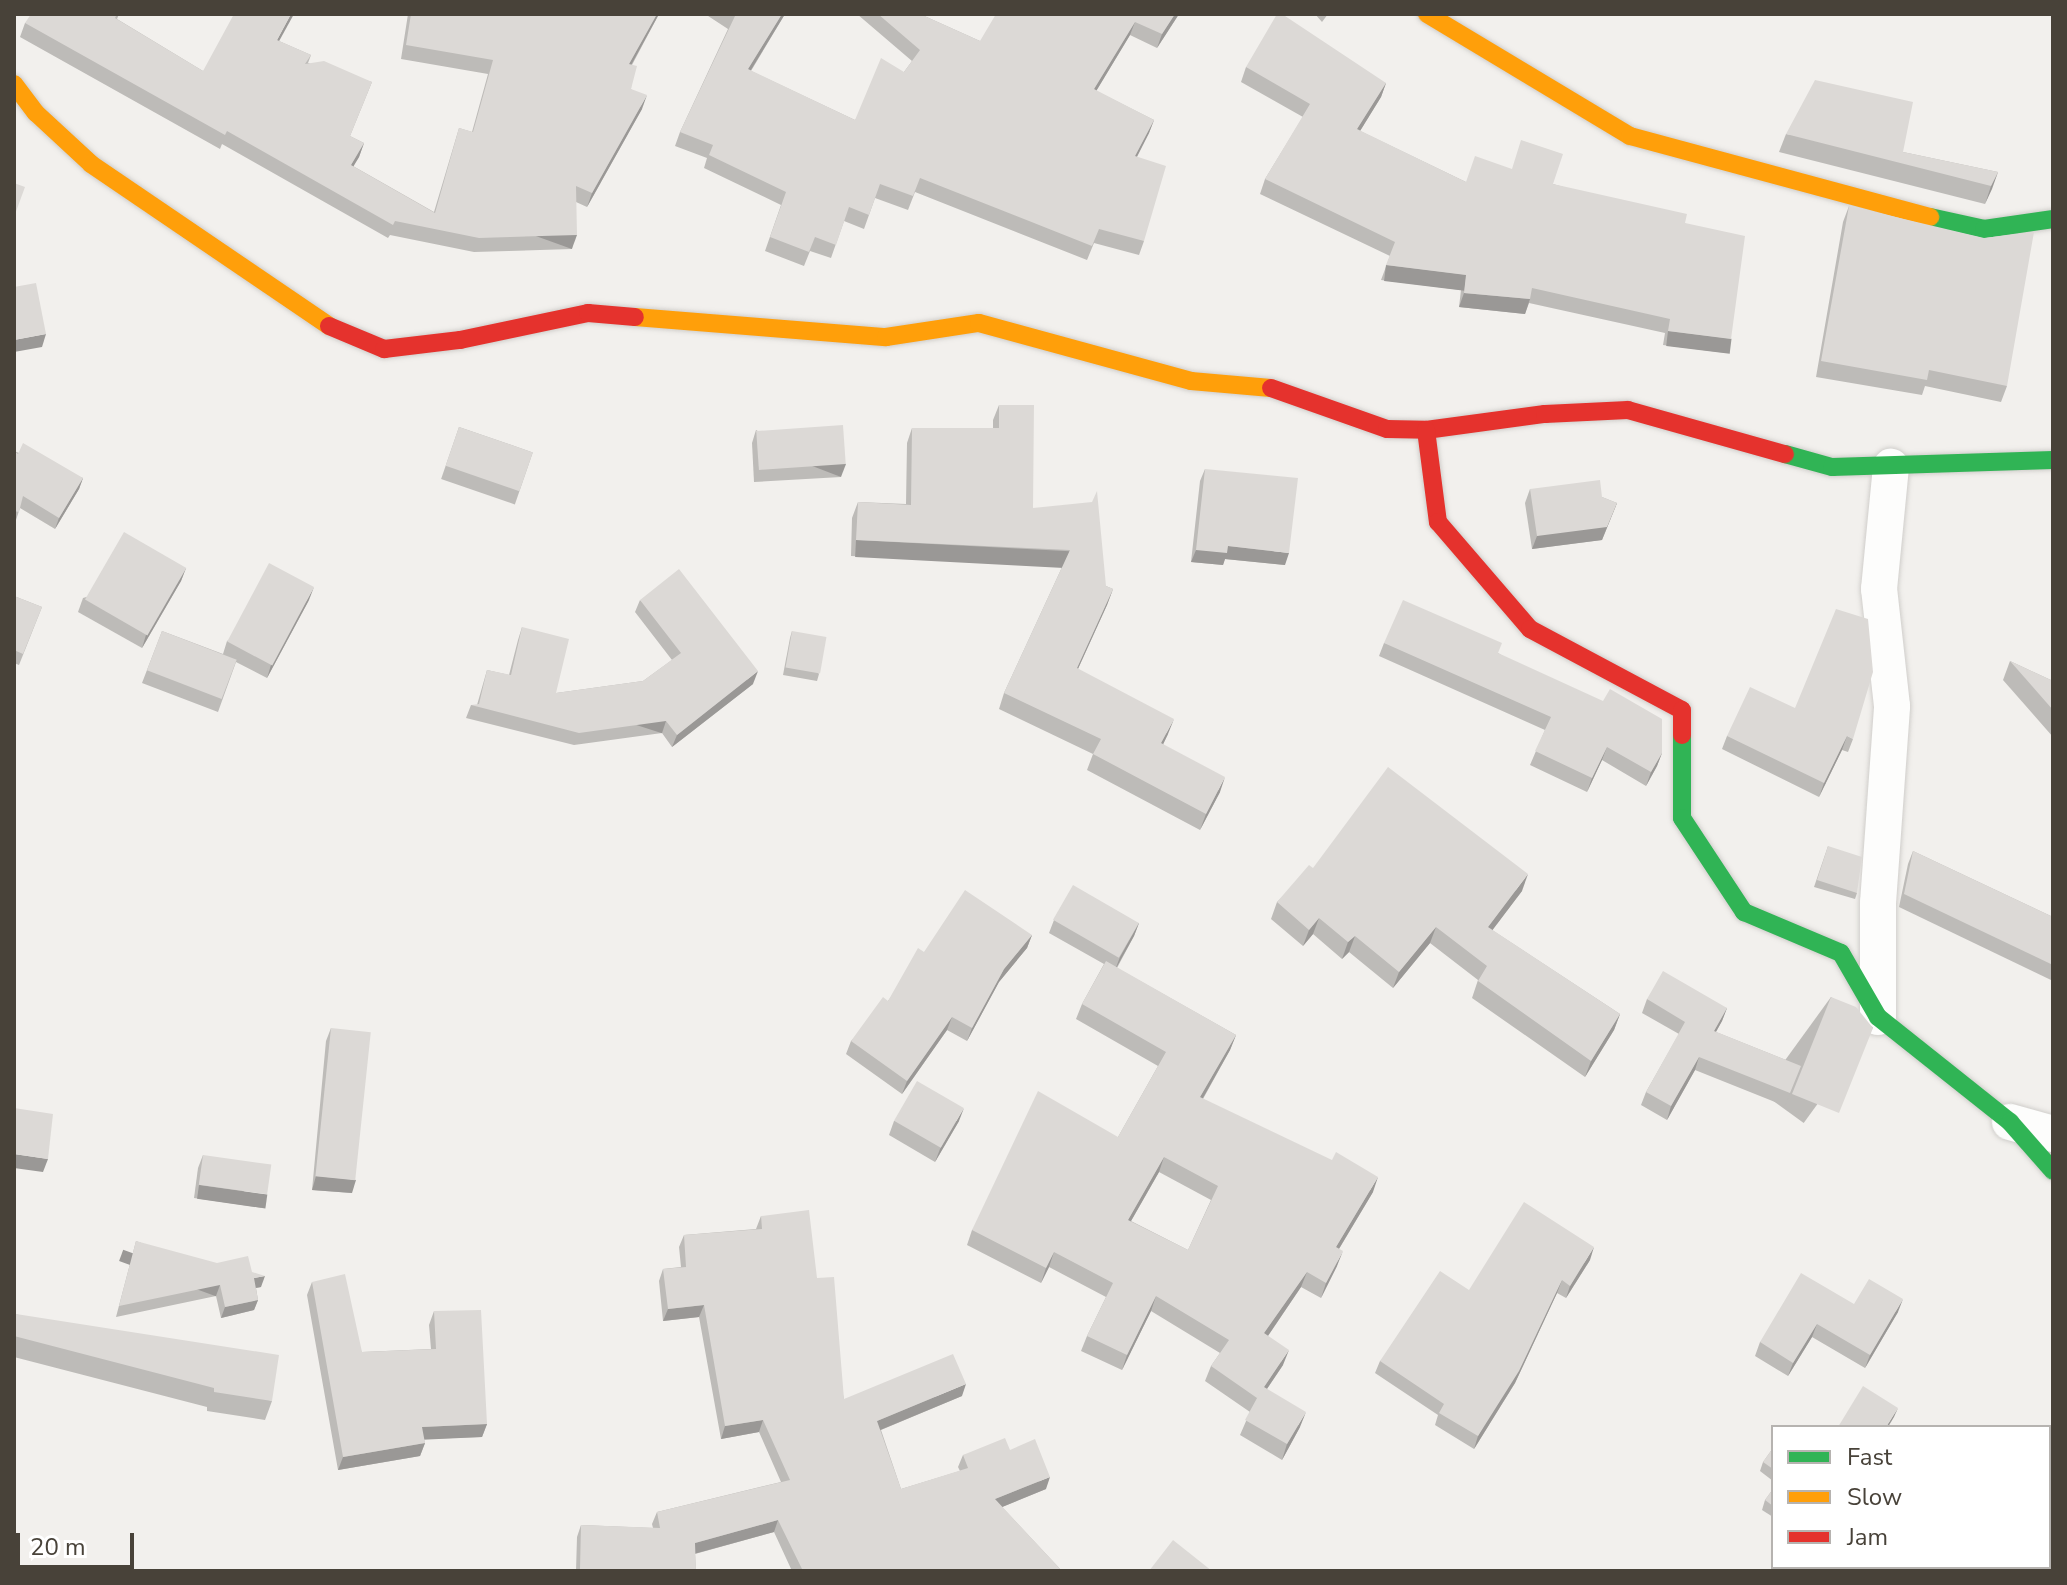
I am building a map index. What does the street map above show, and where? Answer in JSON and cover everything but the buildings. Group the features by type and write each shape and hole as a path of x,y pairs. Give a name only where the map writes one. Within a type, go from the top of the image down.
{"street":[{"path":"1427,14 1630,136 1872,204 1984,229 2053,219"},
{"path":"14,84 36,113 91,164 328,326 384,349 460,340 588,313 886,337 979,323 1191,381 1274,388 1387,429 1426,430 1545,414 1628,410 1832,467 2053,460"},
{"path":"1426,430 1438,522 1530,629 1682,710 1682,818 1744,912 1841,953 1878,1017 2010,1122 2053,1171"},
{"path":"1878,1017 1878,903 1892,706 1879,589 1891,467"},
{"path":"2010,1122 2053,1134"}],"traffic: fast":[{"path":"1930,217 1984,229 2053,219"},
{"path":"1785,454 1832,467 2053,460"},
{"path":"1682,735 1682,818 1744,912 1841,953 1878,1017 2010,1122 2053,1171"}],"traffic: slow":[{"path":"1427,14 1630,136 1930,217"},
{"path":"14,84 36,113 91,164 329,326"},
{"path":"635,317 886,337 979,323 1191,381 1271,388"}],"traffic: jam":[{"path":"329,326 384,349 460,340 588,313 635,317"},
{"path":"1271,388 1387,429 1426,430 1545,414 1628,410 1785,454"},
{"path":"1426,430 1438,522 1530,629 1682,710 1682,735"}]}
